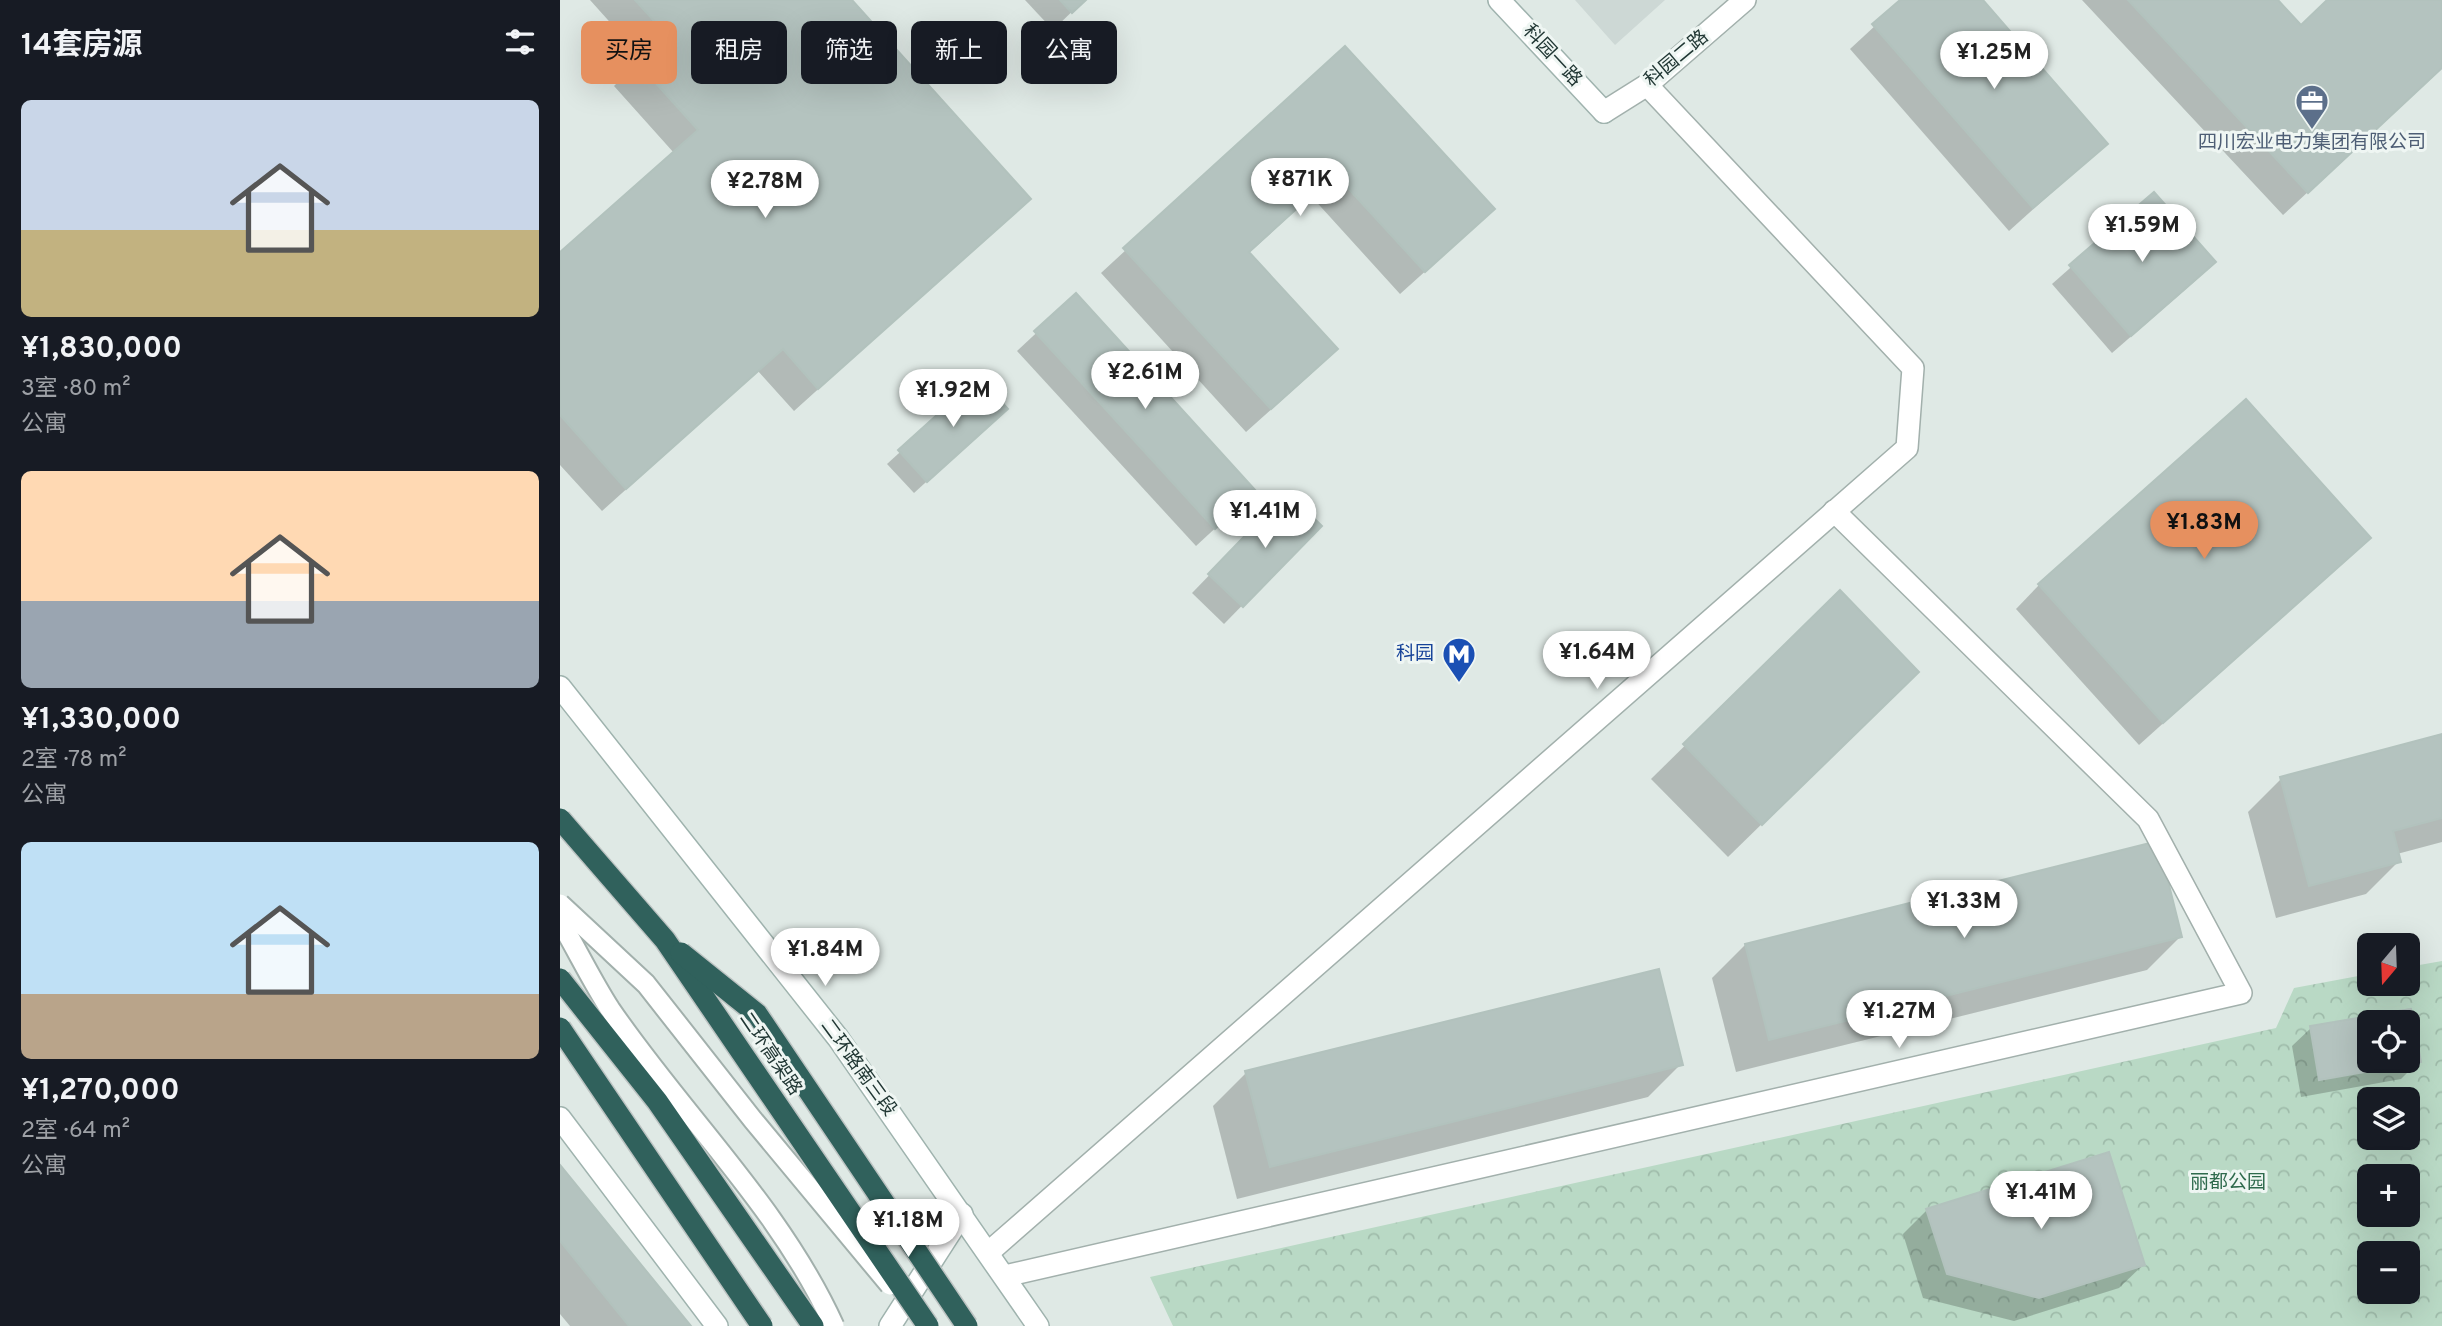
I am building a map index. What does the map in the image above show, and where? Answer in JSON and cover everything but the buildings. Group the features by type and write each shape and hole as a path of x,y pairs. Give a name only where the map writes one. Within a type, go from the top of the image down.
{"highway":[{"name":"二环高架路","path":"560,820 665,940 926,1326"},
{"path":"665,940 757,1014 967,1326"},
{"path":"560,979 657,1101 813,1326"},
{"path":"560,1028 762,1326"}],"street":[{"name":"科园一路","path":"1499,0 1604,113"},
{"name":"科园二路","path":"1604,113 1647,85 1745,0"},
{"path":"989,1252 1907,448 1913,368 1647,85"},
{"path":"1004,1276 2241,993 2148,819 1834,511"},
{"name":"二环路南三段","path":"560,687 838,1038 1038,1326"},
{"path":"560,1118 717,1326"},
{"path":"890,1326 962,1214"}],"lane":[{"path":"560,904 646,984 753,1120 926,1326"},
{"path":"560,921 610,1008 781,1233 813,1280 834,1326"}],"shaded area":[{"path":"1575,0 1665,0 1615,45"}],"green space":[{"name":"丽都公园","path":"2442,961 2442,1326 1173,1326 1150,1277 2276,1028 2294,988 2357,976 2357,996 2420,996 2420,965"}],"place":[{"name":"四川宏业电力集团有限公司","path":"2312,131"},
{"name":"科园","path":"1459,684"}]}
